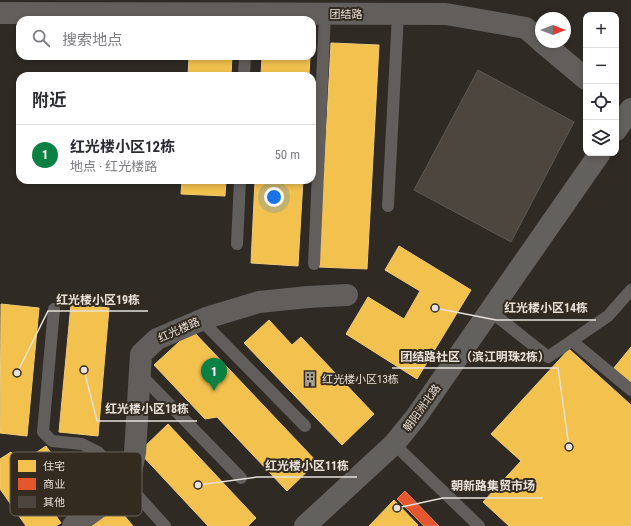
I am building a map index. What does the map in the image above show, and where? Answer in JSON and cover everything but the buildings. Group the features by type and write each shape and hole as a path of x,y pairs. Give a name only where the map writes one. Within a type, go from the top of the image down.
{"main road":[{"name":"朝阳洲北路","path":"305,526 394,444 416,417 598,156"}],"street":[{"name":"团结路","path":"0,13 118,7 235,16"},
{"name":"团结路","path":"273,16 325,14 446,14 526,28 535,36"},
{"name":"团结路","path":"548,48 583,77"},
{"name":"红光楼路","path":"135,452 141,354 156,339 201,320 259,302 347,295"},
{"path":"73,526 87,516"}],"lane":[{"path":"314,264 325,14"},
{"path":"388,206 398,14"},
{"path":"244,72 245,60"},
{"path":"237,244 240,184"},
{"path":"490,311 548,357 608,316 631,290"},
{"path":"54,309 43,432 52,441 82,444 98,452"},
{"path":"201,320 305,426"},
{"path":"572,341 631,390"},
{"path":"140,374 241,478"},
{"path":"394,444 479,526"},
{"path":"142,501 165,526"}],"place":[{"name":"红光楼小区14栋","path":"435,308"},
{"name":"红光楼小区18栋","path":"84,370"},
{"name":"红光楼小区19栋","path":"17,373"},
{"name":"红光楼小区13栋","path":"310,379"},
{"name":"红光楼小区12栋","path":"214,391"},
{"name":"团结路社区（滨江明珠2栋）","path":"569,447"},
{"name":"红光楼小区11栋","path":"198,485"},
{"name":"朝新路集贸市场","path":"397,508"}]}
